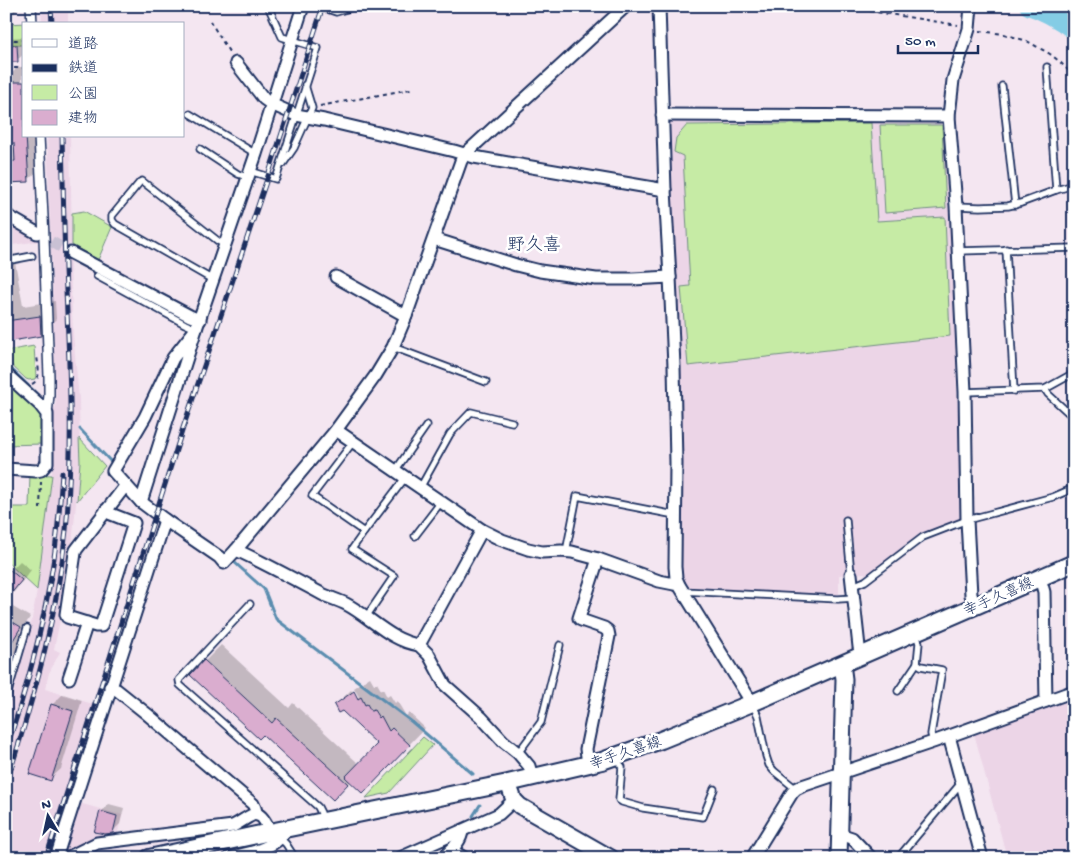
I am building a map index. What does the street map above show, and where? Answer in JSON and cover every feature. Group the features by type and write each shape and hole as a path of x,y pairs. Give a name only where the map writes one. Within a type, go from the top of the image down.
{"main road":[{"name":"幸手久喜線","path":"149,858 279,833 323,821 508,783 617,756 752,703 1074,563"}],"street":[{"path":"31,6 32,22"},
{"path":"141,502 303,6"},
{"path":"198,324 173,358 145,417 113,471 141,502 219,557 224,563 336,430 393,347 465,154 626,6"},
{"path":"659,6 676,463 674,567 676,578 681,588 752,703"},
{"path":"971,6 970,22 953,80 949,116 956,206 965,392 967,520 971,595 976,606"},
{"path":"236,63 264,99 296,115 310,113 333,122 484,159 665,190"},
{"path":"662,115 949,116"},
{"path":"6,469 36,471 41,470 47,464 49,377 38,138"},
{"path":"6,215 37,233"},
{"path":"434,238 540,271 596,279 670,277"},
{"path":"71,253 173,307 198,324"},
{"path":"336,277 406,316"},
{"path":"6,374 40,405 47,414"},
{"path":"336,430 482,530 502,540 542,552 566,552 598,559 681,588"},
{"path":"106,510 111,514 134,523 101,626 96,626 67,617 66,614 75,553 106,510 126,485"},
{"path":"56,858 165,520"},
{"path":"419,645 482,530"},
{"path":"236,550 322,594 346,604 394,637 409,644 419,645 429,655 445,685 518,753 529,766 532,777"},
{"path":"588,764 586,749 609,636 608,631 604,628 579,618 598,559"},
{"path":"1040,578 1044,592 1046,701"},
{"path":"852,580 859,647 862,656"},
{"path":"69,678 87,623"},
{"path":"839,858 844,679 842,664"},
{"path":"110,687 117,690 147,714 253,804 257,814"},
{"path":"752,858 796,789 1074,691"},
{"path":"949,736 982,858"},
{"path":"508,783 514,800 520,806 611,858"},
{"path":"400,858 499,814 514,800"},
{"path":"67,858 96,843 233,826 249,815 257,814 264,818 279,833 275,842 256,851 229,858"},
{"path":"462,831 461,837 447,854 464,858"},
{"path":"840,834 852,838 871,858"}],"lane":[{"path":"200,148 238,174 276,179 318,48 282,37 268,6"},
{"path":"318,6 336,12 350,8 350,6"},
{"path":"1047,67 1056,190"},
{"path":"280,168 294,148 310,113 305,85"},
{"path":"1002,86 1015,204"},
{"path":"190,114 256,154"},
{"path":"213,280 115,224 112,216 142,181 224,244"},
{"path":"956,206 980,207 1015,204 1074,185"},
{"path":"958,250 1074,248"},
{"path":"1006,249 1014,391"},
{"path":"6,261 32,256"},
{"path":"97,276 185,324 198,324"},
{"path":"393,347 486,382"},
{"path":"965,392 1045,389 1074,374"},
{"path":"1045,389 1074,418"},
{"path":"420,488 450,434 472,412 512,422"},
{"path":"395,471 427,425"},
{"path":"353,442 312,496 364,532"},
{"path":"366,617 394,576 352,549 405,478"},
{"path":"846,520 852,580 865,580 924,536 967,520 1053,497 1074,488"},
{"path":"566,552 577,496 675,514"},
{"path":"415,536 441,502"},
{"path":"681,588 838,599 854,598"},
{"path":"250,604 180,680 180,685 318,807 323,821"},
{"path":"6,700 27,628"},
{"path":"898,691 917,663 919,641 916,632"},
{"path":"518,753 541,722 560,645"},
{"path":"917,663 922,666 942,670 931,734 932,742"},
{"path":"752,703 758,716 769,765 796,789"},
{"path":"617,756 622,767 620,800 622,802 643,808 704,816 714,789"},
{"path":"898,858 962,782"},
{"path":"279,833 295,858"}],"path":[{"path":"838,6 958,25"},
{"path":"210,21 236,63"},
{"path":"981,32 1004,34 1027,41 1050,54 1074,76"},
{"path":"6,38 22,40"},
{"path":"6,68 22,68"},
{"path":"310,113 411,89"},
{"path":"26,382 32,384 36,381 38,378 38,366"},
{"path":"40,509 41,470"}],"shaded area":[{"path":"41,6 68,6 68,22 42,22"},
{"path":"668,120 946,121 953,211 951,234 962,517 960,520 916,538 883,562 869,575 864,573 839,575 839,594 685,587 678,569 674,274"},
{"path":"47,138 70,138 72,245 69,244 73,334 79,399 80,462 69,577 54,649 60,652 49,673 45,689 99,706 51,855 9,858 6,856 6,712 30,630 37,590 52,475 51,419 56,403"},
{"path":"6,223 39,241 6,246"},
{"path":"1074,697 1074,858 1007,858 974,733"},
{"path":"79,803 122,815 117,836 63,854"}],"green space":[{"path":"22,23 22,45 6,45 6,24"},
{"path":"871,123 877,221 945,217 950,336 688,366 681,287 690,286 683,156 674,152 676,138 687,125"},
{"path":"880,125 942,125 946,208 885,213"},
{"path":"84,211 112,227 98,260 72,245 72,213"},
{"path":"34,346 36,376 35,379 29,380 6,360 6,351"},
{"path":"6,382 42,415 42,444 6,445"},
{"path":"79,438 105,466 77,501 80,462"},
{"path":"30,474 52,475 37,590 6,561 6,507 29,507"},
{"path":"423,737 433,745 389,793 366,798"}],"building":[{"path":"6,45 17,45 18,62 6,62"},
{"path":"6,82 22,82 22,138 26,138 29,182 6,183 6,162 15,161 14,143 6,143"},
{"path":"40,316 41,336 6,342 6,321"},
{"path":"10,570 22,580 6,600 6,575"},
{"path":"6,618 21,627 6,652"},
{"path":"204,660 272,723 276,718 348,784 333,800 263,735 259,739 190,675"},
{"path":"354,691 358,699 361,697 371,711 374,710 379,718 381,716 389,731 392,728 410,745 363,794 345,777 377,744 342,711 338,713 334,705"},
{"path":"51,704 73,711 51,781 29,774"},
{"path":"100,811 117,816 113,833 94,832"}],"waterway":[{"path":"1029,6 1053,16 1074,30"},
{"path":"6,364 38,395"},
{"path":"80,429 113,464"},
{"path":"233,561 264,589 276,619 412,722 473,774"},
{"path":"473,816 480,805"}],"tunnel":[{"path":"37,233 71,253"}],"railway":[{"path":"51,6 52,22"},
{"path":"46,858 183,428 323,6"},
{"path":"6,784 26,722 43,658 57,595 66,530 70,465 70,399 62,138"},
{"path":"6,749 21,704 44,611 53,564 62,473"}],"district":[{"name":"野久喜","path":"534,244"}]}
